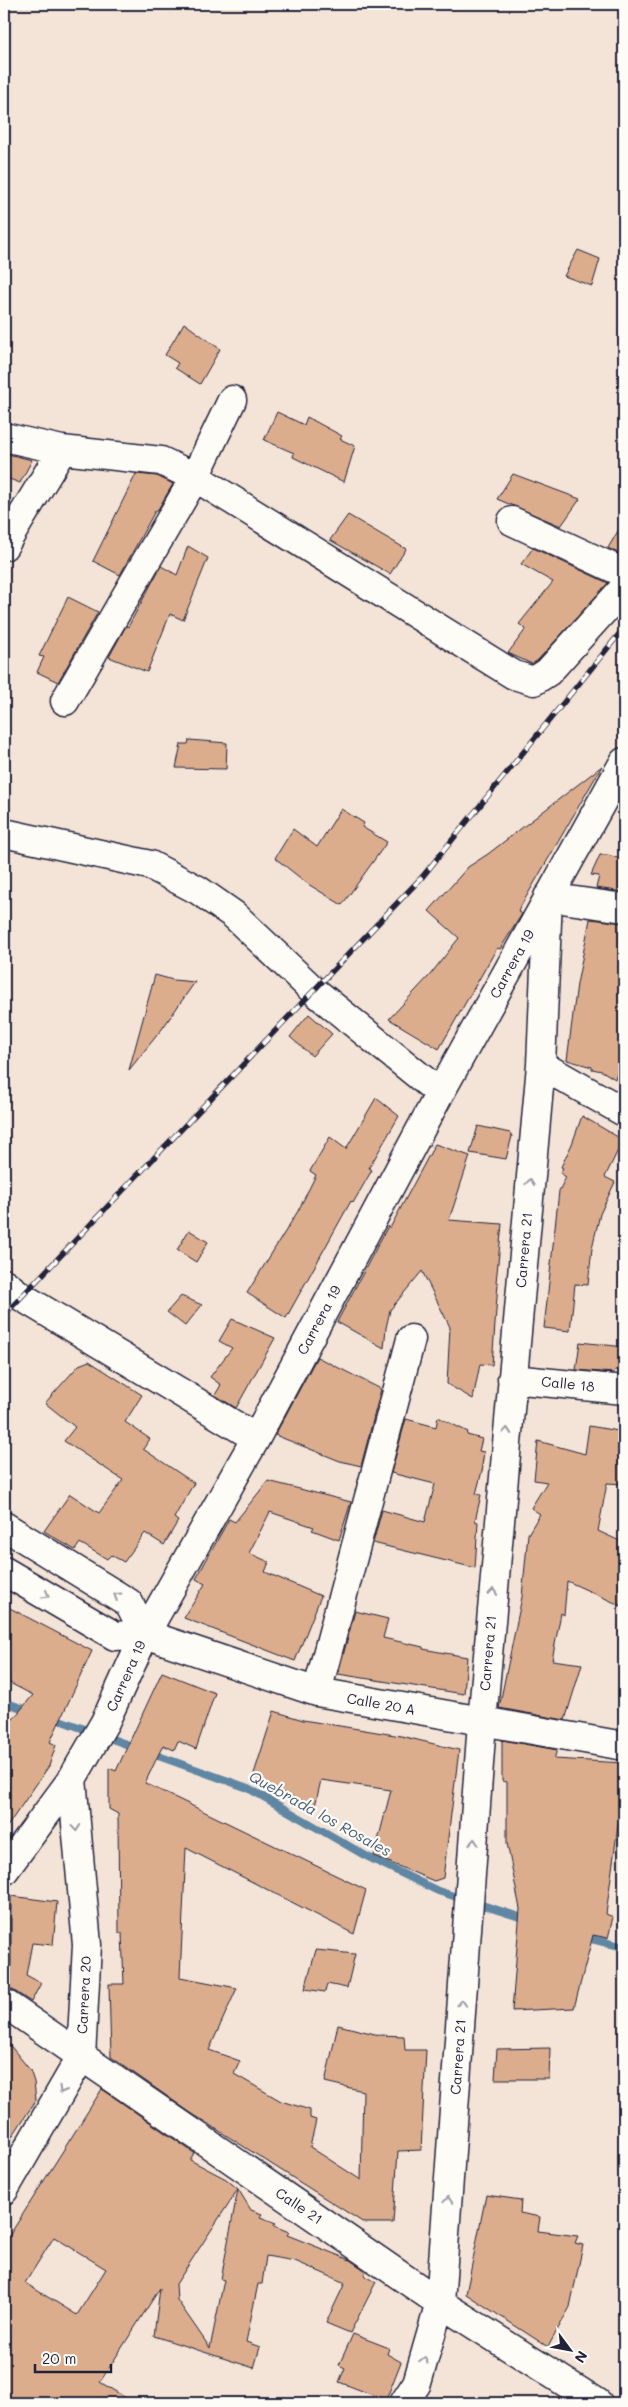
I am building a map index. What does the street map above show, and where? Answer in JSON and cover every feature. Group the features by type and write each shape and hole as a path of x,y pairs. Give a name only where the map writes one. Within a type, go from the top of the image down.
{"street":[{"path":"65,701 195,477 232,400"},
{"path":"4,437 62,450 161,461 195,477 514,676 534,681 548,672 624,588"},
{"path":"4,546 62,450"},
{"path":"512,521 624,573"},
{"name":"Carrera 19","path":"4,1871 76,1773 105,1722 145,1634 256,1438 440,1093 624,762"},
{"path":"4,832 150,865 198,890 234,915 313,990 440,1093"},
{"path":"548,897 624,908"},
{"name":"Carrera 21","path":"404,2403 417,2383 440,2303 482,1722 541,1065 548,897"},
{"path":"541,1065 624,1112"},
{"path":"4,1283 22,1297 256,1438"},
{"path":"317,1692 411,1339"},
{"name":"Calle 18","path":"512,1379 624,1390"},
{"path":"4,1526 129,1604 145,1634"},
{"name":"Calle 20 A","path":"4,1571 115,1636 145,1634 317,1692 624,1746"},
{"name":"Carrera 20","path":"4,2190 81,2057 87,1945 76,1773"},
{"name":"Calle 21","path":"4,2003 440,2303 598,2403"}],"building":[{"path":"578,250 600,259 592,286 564,276"},
{"path":"184,323 220,349 200,384 175,368 178,363 165,355"},
{"path":"277,412 304,425 307,417 342,436 340,439 355,446 344,482 293,457 294,453 264,440"},
{"path":"4,453 32,460 20,483 4,477"},
{"path":"136,474 157,476 173,484 157,511 155,511 120,575 93,561"},
{"path":"513,474 580,499 561,526 497,499"},
{"path":"348,515 406,549 390,574 330,540"},
{"path":"624,521 624,556 608,548"},
{"path":"188,546 208,558 183,620 170,614 147,672 109,657 126,626 128,627 161,566 177,575"},
{"path":"533,548 608,583 538,660 532,664 508,653 526,629 519,624 553,582 521,564"},
{"path":"68,597 98,612 58,682 37,672 44,657 39,656"},
{"path":"189,740 227,743 226,769 176,768 181,744 188,744"},
{"path":"602,766 518,911 522,914 500,949 497,948 439,1049 389,1019 430,975 459,938 429,911 468,867 488,854"},
{"path":"341,809 364,823 362,827 387,842 342,905 308,884 275,858 293,829 317,847"},
{"path":"600,855 608,855 624,860 624,892 596,888 599,876 591,875"},
{"path":"590,919 624,923 624,1056 615,1079 602,1071 592,1069 592,1067 567,1060 577,984"},
{"path":"155,975 173,980 195,982 162,1029 129,1070"},
{"path":"309,1014 332,1034 312,1056 290,1037"},
{"path":"376,1098 399,1116 369,1168 372,1170 353,1203 351,1201 286,1318 247,1293 298,1211 316,1175 310,1171 330,1137 346,1149"},
{"path":"582,1116 623,1140 605,1177 615,1182 600,1214 592,1248 588,1285 575,1284 570,1331 544,1328 559,1191 566,1177 560,1173 563,1168 561,1167"},
{"path":"478,1126 510,1133 512,1136 506,1159 470,1153"},
{"path":"435,1144 470,1156 449,1220 502,1224 496,1282 498,1283 492,1365 480,1364 473,1399 447,1384 450,1327 422,1271 390,1310 384,1348 337,1322 388,1226 390,1228"},
{"path":"189,1230 208,1242 196,1262 177,1250"},
{"path":"181,1296 202,1305 185,1326 167,1312"},
{"path":"232,1319 275,1338 236,1408 215,1395 221,1385 210,1377 232,1348 219,1341"},
{"path":"580,1342 624,1347 624,1370 615,1370 614,1373 576,1370"},
{"path":"317,1357 381,1389 361,1466 340,1461 275,1435"},
{"path":"89,1361 142,1395 125,1422 150,1439 143,1449 194,1483 174,1518 178,1521 164,1545 145,1533 124,1562 111,1555 107,1559 80,1543 75,1550 44,1531 70,1494 99,1513 123,1480 64,1441 75,1427 45,1403 79,1365"},
{"path":"438,1417 468,1432 467,1435 482,1439 479,1451 484,1452 483,1467 476,1494 481,1495 475,1521 478,1522 475,1568 373,1543 382,1510 425,1522 435,1484 391,1473 406,1419 436,1427"},
{"path":"589,1426 624,1432 624,1484 607,1483 598,1531 624,1543 624,1607 567,1581 564,1615 561,1613 552,1660 582,1664 565,1720 499,1708 522,1597 528,1534 540,1514 531,1508 547,1482 534,1480 538,1441 585,1454"},
{"path":"268,1481 351,1502 339,1540 312,1530 314,1527 270,1512 249,1553 269,1562 265,1572 321,1596 295,1661 184,1618 205,1584 196,1579 229,1519 235,1522"},
{"path":"4,1605 92,1651 50,1742 56,1745 49,1766 4,1831 4,1730 33,1695 4,1680"},
{"path":"355,1611 388,1619 383,1638 423,1647 423,1649 467,1657 464,1694 338,1674"},
{"path":"162,1672 215,1693 196,1749 178,1741 174,1750 163,1745 145,1783 366,1890 354,1934 186,1848 180,1977 237,1988 209,2050 240,2061 234,2074 281,2101 310,2110 310,2118 316,2120 310,2147 361,2180 363,2091 325,2082 338,2025 379,2035 404,2036 405,2050 426,2050 421,2150 398,2151 393,2223 364,2223 191,2113 111,2057 109,1984 124,1984 122,1933 119,1933 118,1814 109,1809 109,1768 116,1771"},
{"path":"274,1711 303,1720 401,1736 459,1750 443,1878 434,1881 374,1856 391,1790 321,1780 315,1806 252,1780"},
{"path":"502,1740 557,1750 554,1759 624,1763 624,1781 606,1914 613,1917 608,1938 593,1935 574,2008 512,2011 520,1909 507,1843 507,1782 502,1781"},
{"path":"11,1896 57,1902 53,1945 32,1943 26,1975 41,1983 31,2002 13,1990 4,1988 4,1963 11,1967"},
{"path":"316,1950 355,1954 347,1988 327,1984 325,1992 305,1989"},
{"path":"4,2038 30,2070 34,2082 36,2100 4,2149"},
{"path":"550,2048 549,2079 495,2079 497,2049"},
{"path":"102,2089 194,2153 190,2160 226,2179 238,2189 251,2210 262,2214 260,2217 276,2223 274,2226 289,2232 287,2235 350,2260 366,2271 364,2275 376,2282 350,2333 326,2323 345,2283 295,2261 266,2256 262,2284 258,2284 246,2342 260,2347 254,2368 154,2336 160,2288 100,2382 134,2403 4,2403 4,2244","holes":["238,2189 221,2279 224,2280 210,2348 177,2300 176,2284","54,2237 106,2269 77,2315 25,2283"]},
{"path":"486,2195 521,2200 520,2213 540,2217 538,2231 578,2236 575,2243 583,2245 570,2307 548,2347 466,2294"},
{"path":"353,2334 389,2348 387,2354 401,2362 386,2400 339,2382 345,2368 339,2365"}],"waterway":[{"name":"Quebrada los Rosales","path":"4,1702 30,1711"},
{"name":"Quebrada los Rosales","path":"51,1717 137,1748"},
{"name":"Quebrada los Rosales","path":"150,1753 248,1788 366,1856 438,1891 529,1920"},
{"name":"Quebrada los Rosales","path":"583,1937 624,1947"}],"railway":[{"path":"4,1315 423,876 624,628"}]}
